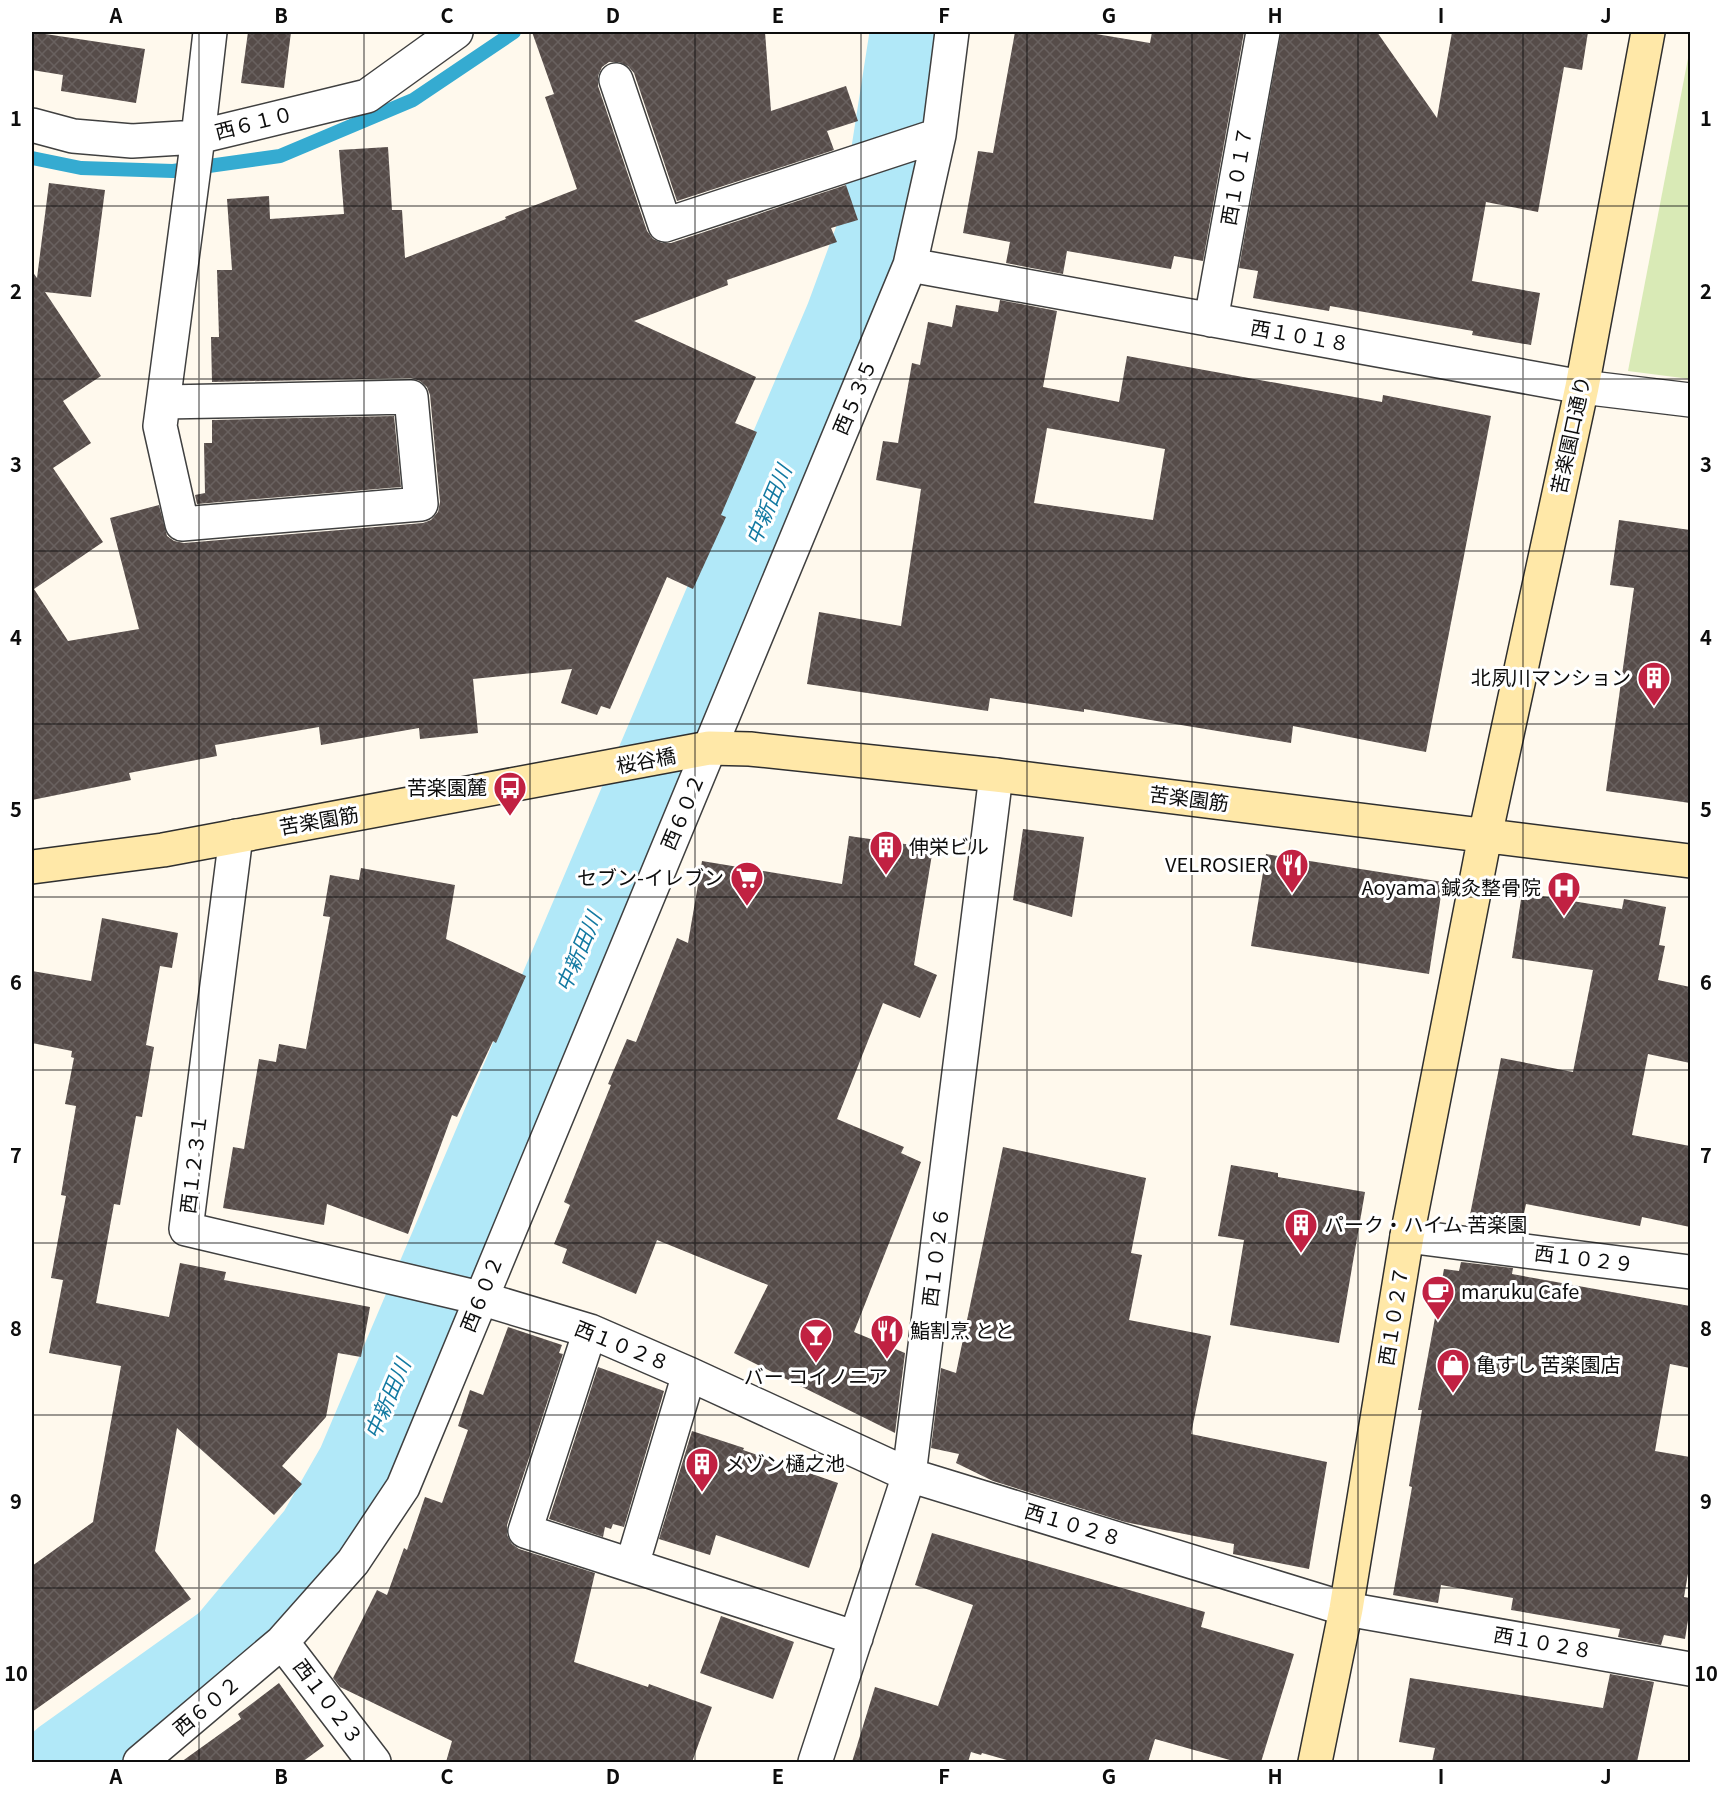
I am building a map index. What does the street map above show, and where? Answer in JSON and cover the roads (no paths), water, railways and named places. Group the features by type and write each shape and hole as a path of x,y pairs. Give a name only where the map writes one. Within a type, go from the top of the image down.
{"street":[{"path":"164,402 411,397 421,504 182,524 160,426 210,32"},
{"name":"西６１０","path":"32,125 73,136 132,141 196,156 367,96 456,32"},
{"name":"西５３５","path":"698,751 910,266 939,135 952,32"},
{"name":"西１０１７","path":"1210,320 1263,32"},
{"name":"苦楽園口通り","path":"1485,836 1582,387 1648,32"},
{"path":"616,80 665,225 939,135"},
{"name":"西１０１８","path":"910,266 1582,387 1690,400"},
{"name":"苦楽園筋","path":"698,751 750,749 996,775 1690,861"},
{"name":"桜谷橋","path":"606,769 698,751"},
{"name":"西６０２","path":"140,1762 282,1641 353,1562 403,1487 698,751"},
{"name":"苦楽園筋","path":"32,867 163,850 606,769"},
{"name":"西１０２６","path":"815,1762 909,1475 996,775"},
{"name":"西１２３１","path":"236,836 186,1229 480,1298"},
{"name":"西１０２７","path":"1315,1762 1346,1609 1407,1236 1485,836"},
{"name":"西１０２９","path":"1407,1236 1690,1272"},
{"name":"西１０２８","path":"480,1298 591,1331 909,1475 1346,1609 1690,1670"},
{"path":"591,1331 525,1531 856,1638"},
{"path":"632,1566 689,1374"},
{"name":"西１０２３","path":"282,1641 374,1762"}],"waterway":[{"path":"32,158 81,168 173,171 280,156 413,100 514,32"},
{"name":"中新田川","path":"64,1762 228,1645 320,1535 359,1467 848,319 883,224 913,32"}],"place":[{"name":"北夙川マンション","path":"1654,707"},
{"name":"苦楽園麓","path":"510,817"},
{"name":"伸栄ビル","path":"886,876"},
{"name":"VELROSIER","path":"1292,894"},
{"name":"セブン-イレブン","path":"747,907"},
{"name":"Aoyama 鍼灸整骨院","path":"1564,917"},
{"name":"パーク・ハイム 苦楽園","path":"1301,1254"},
{"name":"maruku Cafe","path":"1438,1321"},
{"name":"鮨割烹 とと","path":"887,1360"},
{"name":"バー コイノニア","path":"816,1364"},
{"name":"亀すし 苦楽園店","path":"1453,1394"},
{"name":"メゾン樋之池","path":"702,1493"}]}
